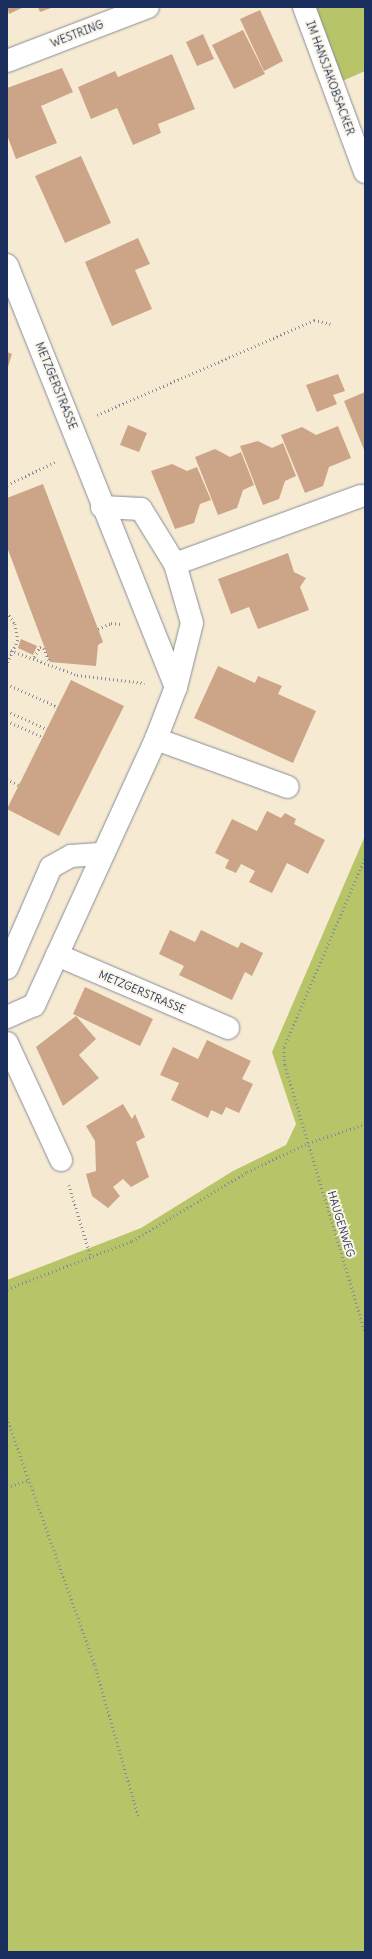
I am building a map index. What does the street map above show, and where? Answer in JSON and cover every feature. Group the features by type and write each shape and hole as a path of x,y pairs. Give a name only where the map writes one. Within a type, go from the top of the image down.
{"street":[{"name":"WESTRING","path":"7,61 148,7"},
{"name":"IM HANSJAKOBSACKER","path":"304,7 365,172"},
{"name":"METZGERSTRASSE","path":"7,265 82,449 102,508 176,687"},
{"path":"175,564 361,496"},
{"path":"7,1017 34,1005 156,738 176,687 192,623 175,564 141,509 102,508"},
{"path":"156,738 288,787"},
{"path":"7,968 51,867 71,856 103,854"},
{"name":"METZGERSTRASSE","path":"57,956 228,1028"},
{"path":"7,1043 61,1160"}],"path":[{"path":"73,426 314,320 330,324"},
{"path":"7,485 82,449"},
{"path":"7,612 15,624 18,640 7,665"},
{"path":"34,657 40,647 44,648 50,664"},
{"path":"7,649 14,649 76,675 176,687"},
{"path":"7,684 58,707"},
{"path":"7,711 47,729"},
{"path":"7,721 43,737"},
{"path":"7,779 19,785"},
{"name":"HAUGENWEG","path":"365,859 284,1048 285,1064 365,1332"},
{"path":"7,1289 132,1241 241,1175 308,1143 365,1124"},
{"path":"61,1160 91,1257"},
{"path":"7,1418 95,1666 138,1818"},
{"path":"7,1487 29,1480"}],"green space":[{"path":"313,7 365,7 365,71 340,82"},
{"path":"365,836 365,1952 7,1952 7,1280 141,1228 233,1171 286,1145 296,1124 272,1052"}],"building":[{"path":"7,7 24,7 9,14"},
{"path":"38,7 54,7 40,12"},
{"path":"260,10 283,61 264,71 240,19"},
{"path":"243,30 265,74 234,89 212,45"},
{"path":"203,34 214,59 197,66 186,42"},
{"path":"172,54 195,109 158,124 161,133 133,145 117,108 91,119 78,87 115,71 118,77"},
{"path":"62,68 73,92 41,106 57,143 16,159 7,135 7,88"},
{"path":"81,156 111,223 65,243 35,176"},
{"path":"138,238 150,264 135,270 152,309 112,326 85,262"},
{"path":"7,352 12,354 7,370"},
{"path":"338,374 345,391 333,395 337,404 317,412 306,385"},
{"path":"365,392 365,452 344,401"},
{"path":"128,425 147,433 139,452 120,445"},
{"path":"338,426 351,458 329,467 323,486 305,493 281,435 302,427 316,435"},
{"path":"258,441 272,448 283,443 296,476 285,481 279,499 263,505 240,446"},
{"path":"215,449 230,457 241,452 254,485 243,490 237,508 218,515 195,457"},
{"path":"172,464 187,471 197,467 211,500 200,504 194,523 175,529 151,471"},
{"path":"43,484 103,642 98,645 96,666 50,662 7,547 7,498"},
{"path":"288,553 294,572 306,578 300,587 309,610 258,629 249,607 231,614 218,579"},
{"path":"21,639 37,646 33,655 18,648"},
{"path":"218,666 255,683 258,676 282,686 278,694 316,711 293,763 194,718"},
{"path":"71,680 124,706 59,836 7,809"},
{"path":"267,811 281,818 285,813 296,819 294,824 325,840 308,874 287,863 272,893 249,882 255,871 241,864 236,873 225,868 229,860 215,853 232,819 257,831"},
{"path":"170,930 195,942 201,930 238,948 241,942 263,953 252,976 245,972 232,1000 179,975 184,966 159,954"},
{"path":"85,987 153,1019 140,1046 73,1014"},
{"path":"76,1016 96,1039 79,1055 99,1078 63,1106 36,1047"},
{"path":"207,1040 251,1061 242,1079 253,1084 239,1113 226,1107 222,1115 211,1110 208,1118 171,1100 179,1083 160,1075 173,1047 198,1059"},
{"path":"123,1104 132,1119 135,1114 145,1137 136,1142 149,1177 131,1187 123,1179 113,1187 120,1196 108,1208 92,1196 86,1174 96,1171 95,1141 86,1126"}]}
